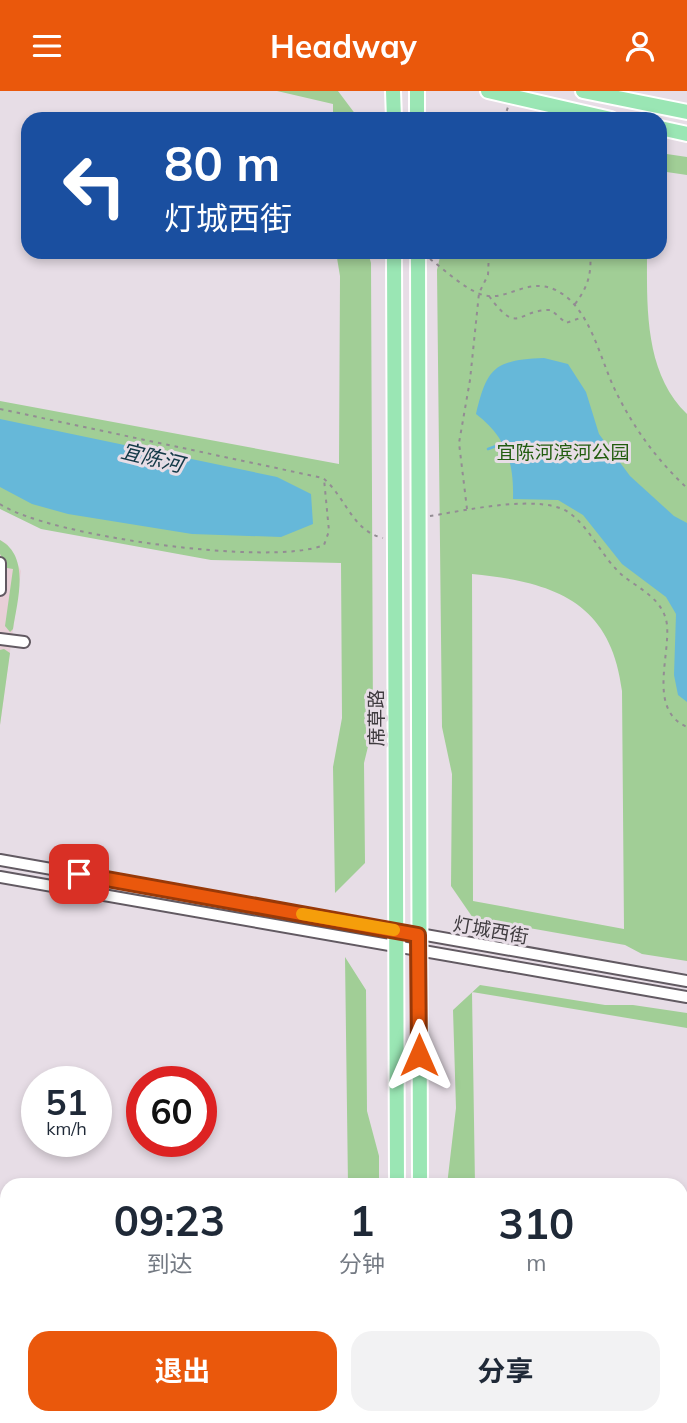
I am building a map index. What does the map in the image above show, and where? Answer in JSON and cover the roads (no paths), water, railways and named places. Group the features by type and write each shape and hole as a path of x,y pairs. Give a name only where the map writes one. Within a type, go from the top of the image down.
{"main road":[{"path":"393,91 394,112"},
{"path":"417,91 417,112"},
{"path":"488,91 580,112"},
{"path":"583,91 687,112"},
{"path":"667,130 687,134"},
{"name":"席草路","path":"394,259 397,1178"},
{"path":"419,259 420,1178"}],"street":[{"path":"0,563 0,590"},
{"path":"0,639 24,642"},
{"name":"灯城西街","path":"0,860 687,981"},
{"name":"灯城西街","path":"0,877 687,997"}],"water":[{"path":"544,358 568,364 586,392 599,434 630,476 674,516 687,523 687,702 678,695 674,675 676,614 666,597 622,564 583,515 558,500 513,499 512,473 506,451 495,432 476,414 484,386 496,369 514,361"},
{"path":"0,419 277,477 311,494 313,524 281,537 192,534 68,514 32,504 0,487"}],"waterway":[{"name":"宜陈河","path":"488,449 507,442"}],"park label":[{"name":"宜陈河滨河公园","path":"563,452"}]}
